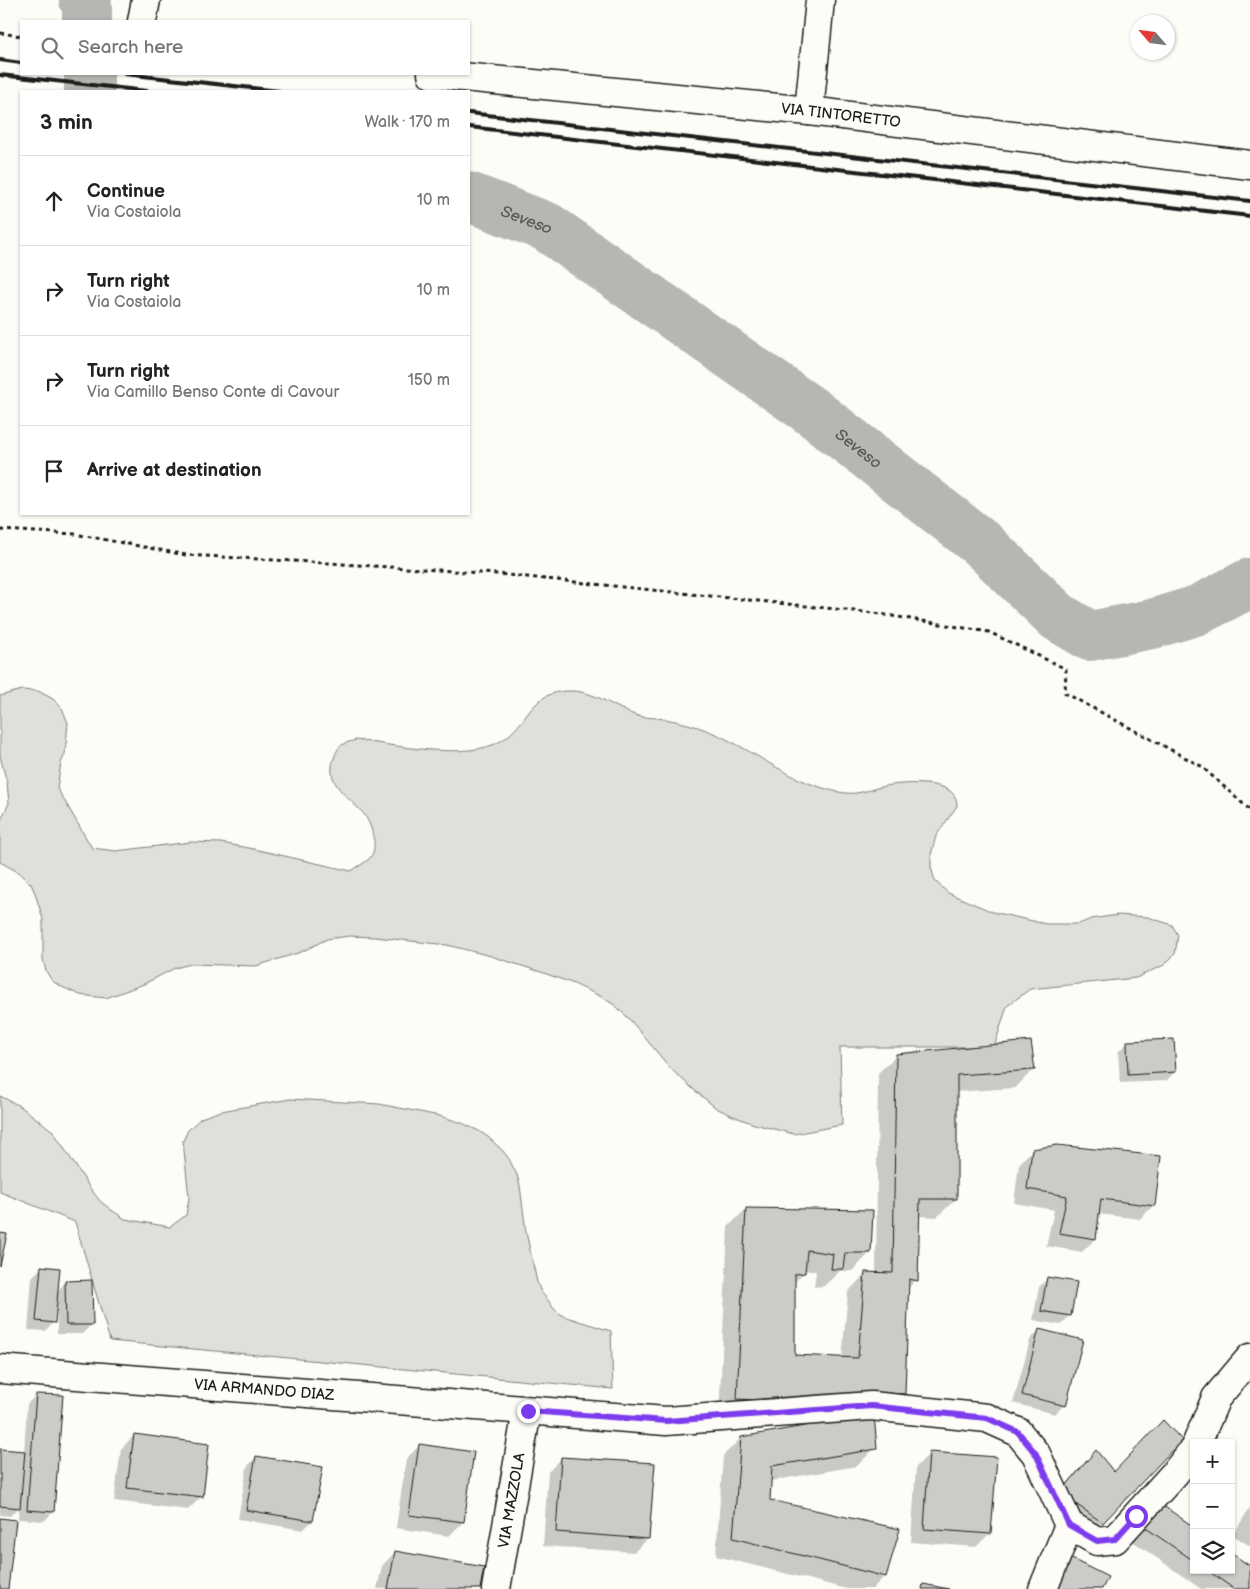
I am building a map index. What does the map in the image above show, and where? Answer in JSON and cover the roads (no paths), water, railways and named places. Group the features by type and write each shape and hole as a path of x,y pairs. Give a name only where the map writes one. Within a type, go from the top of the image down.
{"street":[{"path":"142,20 146,0"},
{"path":"810,111 820,0"},
{"name":"VIA TINTORETTO","path":"442,75 810,111 1250,166"},
{"path":"1199,1439 1216,1398 1250,1358"},
{"name":"VIA ARMANDO DIAZ","path":"0,1369 666,1421 871,1406 987,1418 1018,1432 1036,1454 1069,1525"},
{"name":"VIA MAZZOLA","path":"496,1589 528,1411"},
{"path":"1043,1589 1069,1525 1097,1541 1115,1539 1190,1455"}],"waterway":[{"name":"Seveso","path":"84,0 87,4 87,20"},
{"name":"Seveso","path":"89,75 89,90"},
{"name":"Seveso","path":"470,197 547,227 814,413 983,545 1058,617 1090,636 1152,624 1198,610 1250,583"}],"railway":[{"path":"0,60 20,63"},
{"path":"0,75 138,90"},
{"path":"134,75 270,90"},
{"path":"470,113 1250,201"},
{"path":"470,127 1250,216"}]}
